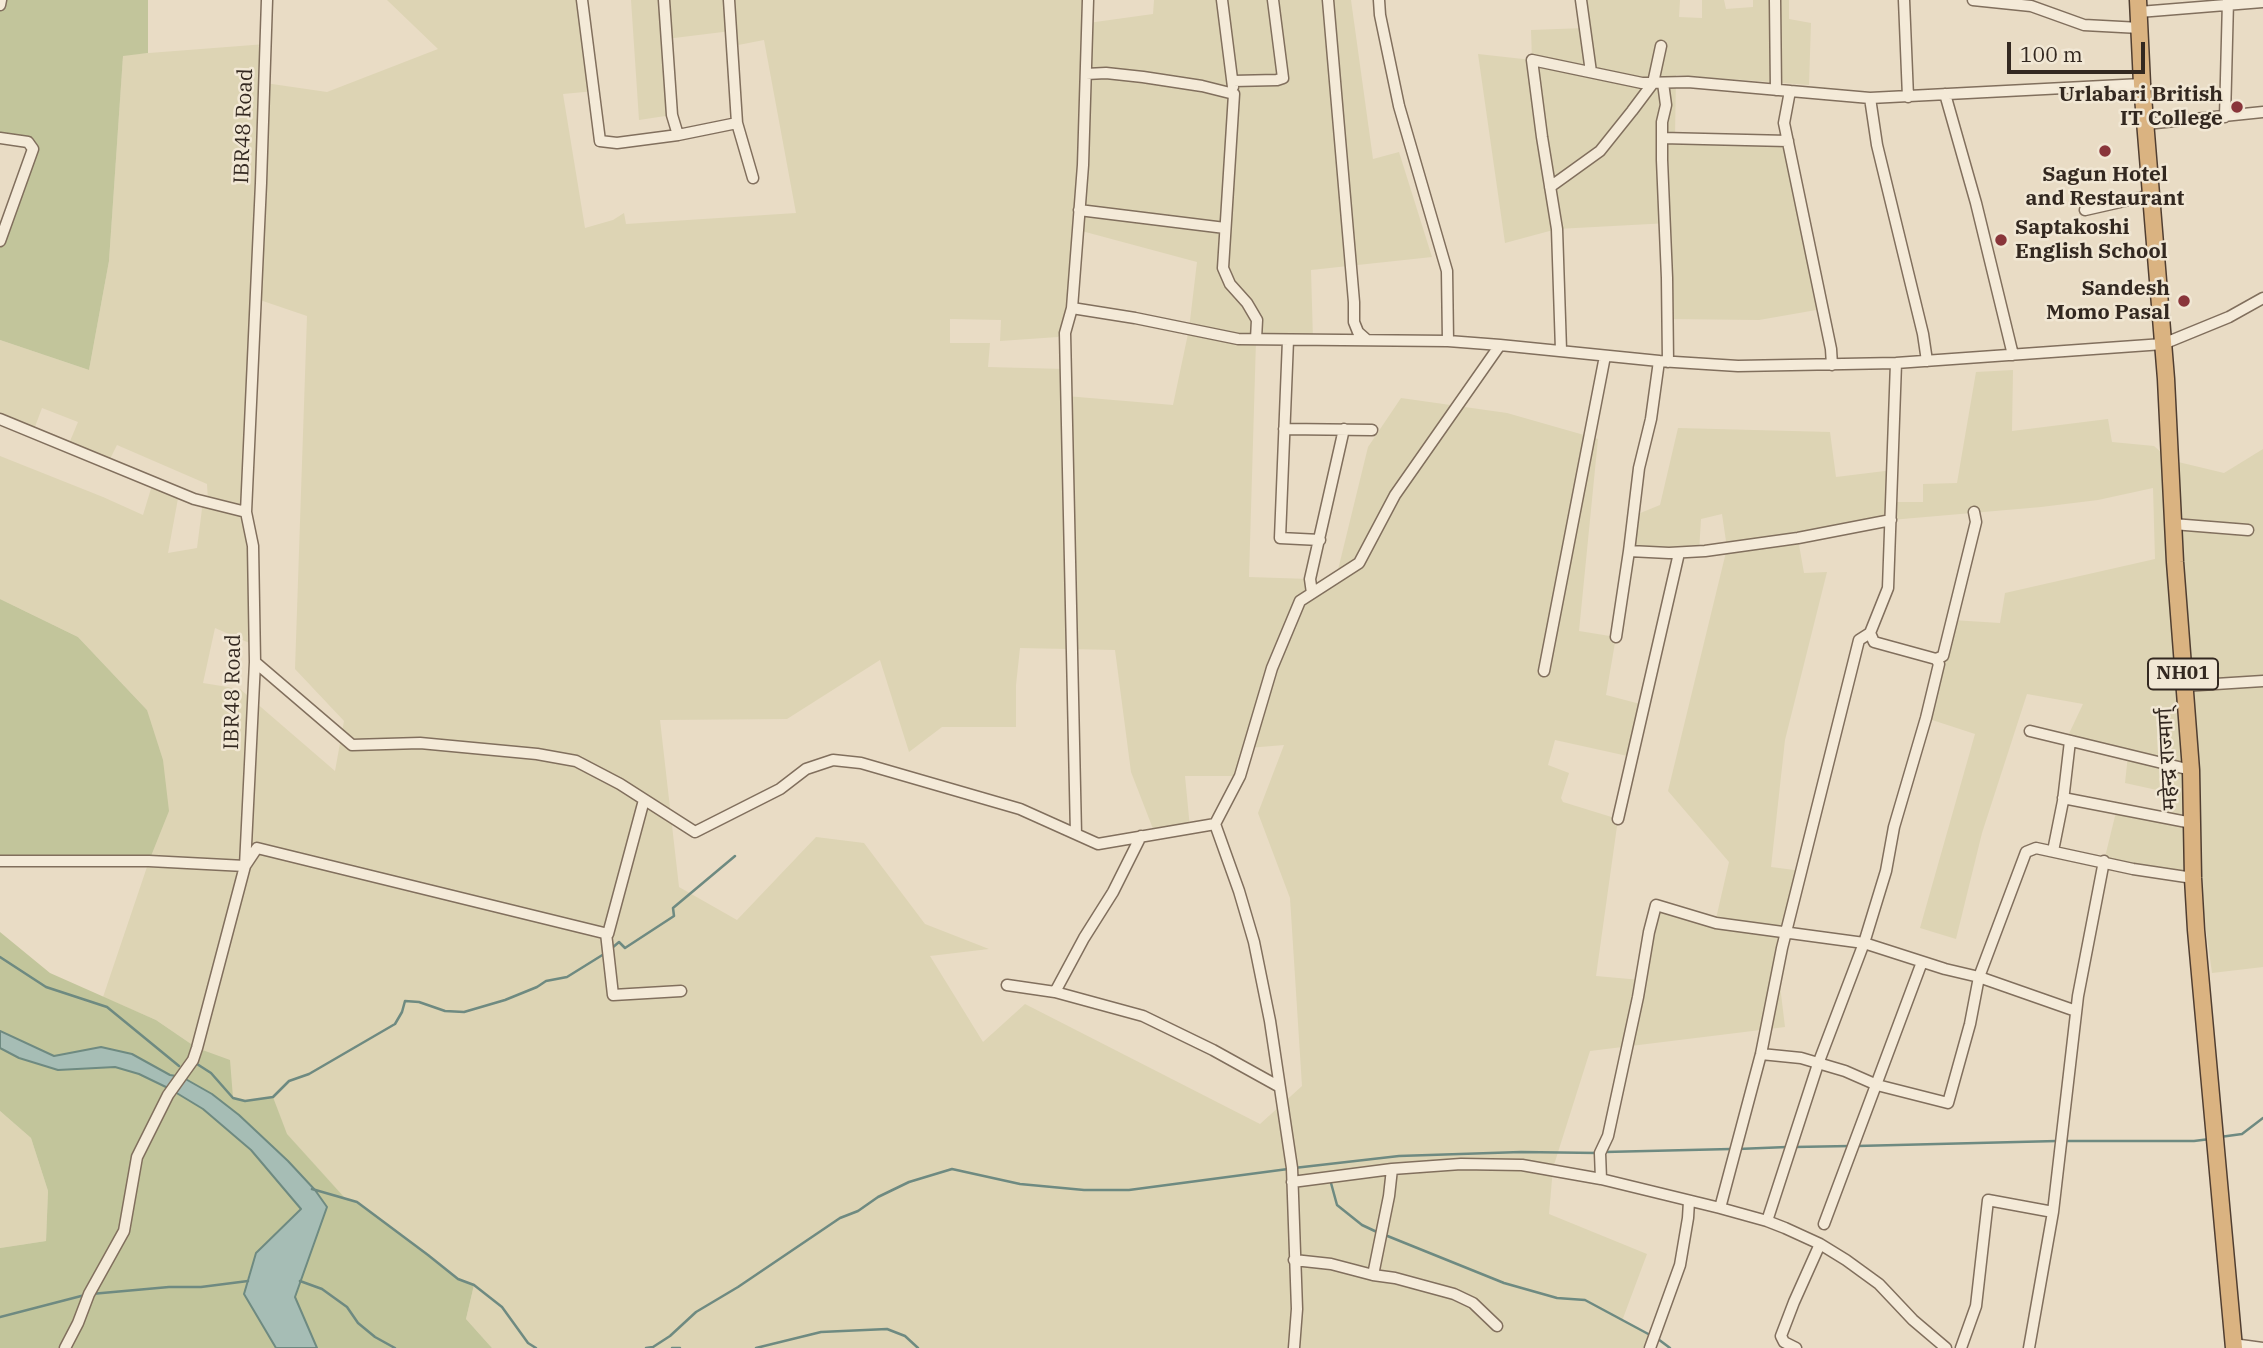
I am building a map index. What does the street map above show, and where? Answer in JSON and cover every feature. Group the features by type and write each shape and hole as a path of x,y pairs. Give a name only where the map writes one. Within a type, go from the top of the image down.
{"highway":[{"name":"महेन्द्र राज्मार्ग्","path":"2139,13 2191,770 2193,878 2234,1346"}],"street":[{"name":"IBR48 Road","path":"65,1348 89,1294 124,1231 137,1157 197,1048 244,866 255,662 253,546 246,512 267,0"},
{"path":"582,0 600,141 617,144 737,123"},
{"path":"664,0 672,115 678,135"},
{"path":"729,0 737,123 753,178"},
{"path":"1076,834 1064,352 1065,332 1072,308 1079,209 1088,0"},
{"path":"1222,0 1234,94 1223,268 1230,284 1247,303 1257,320 1256,339"},
{"path":"1233,81 1283,78 1273,0"},
{"path":"1328,0 1354,322 1358,332 1368,340"},
{"path":"1380,0 1399,106 1447,271 1448,341"},
{"path":"1581,0 1591,72"},
{"path":"1775,0 1776,90"},
{"path":"1904,0 1908,97"},
{"path":"1973,0 2031,6 2084,25 2139,13 2263,2"},
{"path":"2225,117 2228,3"},
{"path":"1616,637 1639,468 1664,361 1667,278 1662,198 1662,122 1666,105 1658,83 1661,46"},
{"path":"1561,350 1557,229 1532,60 1642,83 1688,82 1870,98 2143,84"},
{"path":"1086,74 1143,77 1234,94"},
{"path":"1550,187 1600,151 1658,83"},
{"path":"1790,91 1784,122 1831,349 1832,365"},
{"path":"1945,94 1976,203 2013,355"},
{"path":"1870,98 1877,145 1923,334 1927,361"},
{"path":"2146,124 2263,112"},
{"path":"0,138 28,142 33,149 0,241"},
{"path":"1662,138 1788,141"},
{"path":"2085,210 2151,195"},
{"path":"1079,209 1225,228"},
{"path":"1072,308 1238,339 1448,341 1738,366 1896,363 2163,344 2229,317 2263,298"},
{"path":"1288,340 1280,538 1320,540"},
{"path":"1294,1348 1297,1309 1292,1182 1270,1021 1254,942 1239,891 1214,824 1240,776 1272,667 1300,601 1359,563 1395,495 1500,345"},
{"path":"1544,671 1605,356"},
{"path":"1720,1208 1761,1054 1786,933 1859,640 1870,634 1888,588 1896,363"},
{"path":"0,419 194,499 246,512"},
{"path":"1284,429 1372,430"},
{"path":"1312,593 1310,579 1344,429"},
{"path":"1870,634 1874,642 1936,659 1943,656 1976,522 1974,512"},
{"path":"1629,551 1705,551 1798,538 1891,520"},
{"path":"2173,524 2248,530"},
{"path":"1618,819 1679,553"},
{"path":"1767,1221 1818,1064 1864,943 1886,871 1894,827 1939,664 1936,659"},
{"path":"255,662 352,745 420,743 537,754 576,761 594,769 695,832 780,789 806,769 833,760 861,763 1020,809 1098,844 1214,824"},
{"path":"2184,686 2263,681"},
{"path":"2030,731 2191,770"},
{"path":"2053,851 2070,741"},
{"path":"2063,798 2192,823"},
{"path":"606,933 608,934 644,800"},
{"path":"1055,992 1113,892 1141,836"},
{"path":"0,862 149,861 244,866 257,848 606,933"},
{"path":"1761,1054 1801,1058 1877,1084 1948,1103 1970,1024 1979,977 2026,852 2036,848 2133,869 2193,878"},
{"path":"2029,1348 2053,1212 2076,1011 2104,861"},
{"path":"1601,1179 1600,1153 1608,1136 1656,905 1716,923 1864,943 1979,977 2076,1011"},
{"path":"606,933 613,995 681,991"},
{"path":"1824,1224 1922,962"},
{"path":"1007,985 1055,992 1143,1016 1278,1086"},
{"path":"1292,1182 1392,1169 1461,1164 1522,1166 1601,1179 1720,1208 1767,1221 1820,1244 1879,1284 1913,1320 1946,1348"},
{"path":"1373,1275 1390,1196 1392,1169"},
{"path":"1961,1348 1976,1306 1988,1200 2053,1212"},
{"path":"1650,1348 1680,1265 1689,1201"},
{"path":"1796,1348 1784,1342 1781,1336 1820,1244"},
{"path":"1294,1260 1331,1264 1454,1294 1473,1303 1497,1326"},
{"path":"1930,1348 1936,1338"},
{"path":"2234,1346 2263,1348"}],"shaded area":[{"path":"387,0 582,0 595,91 563,94 585,228 613,220 624,213 626,224 796,213 764,40 733,46 731,31 666,39 672,115 639,120 631,0 1088,0 1088,23 1153,14 1154,0 1351,0 1373,159 1399,152 1432,257 1311,270 1313,340 1256,340 1249,577 1310,579 1312,592 1336,578 1368,447 1401,398 1507,413 1598,439 1579,631 1616,637 1606,695 1644,705 1632,757 1555,740 1548,765 1569,773 1561,798 1563,802 1618,819 1596,976 1641,980 1656,905 1715,923 1729,862 1668,791 1727,548 1722,514 1701,519 1699,552 1629,551 1633,516 1660,505 1678,428 1830,432 1836,477 1893,470 1892,502 1923,502 1923,484 1957,483 1976,372 2013,370 2012,431 2108,419 2112,442 2154,446 2170,460 2224,473 2263,449 2263,967 2212,973 2199,878 2104,861 2117,808 2162,817 2166,792 2125,783 2128,755 2066,740 2083,704 2027,694 1982,833 1956,939 1920,928 1975,734 1926,718 1952,620 2000,623 2005,593 2155,559 2153,488 2098,500 2041,507 1891,520 1798,539 1804,573 1827,572 1785,740 1771,867 1802,871 1778,969 1785,1027 1590,1051 1553,1168 1549,1214 1647,1254 1622,1321 1655,1337 1650,1348 492,1348 466,1319 474,1285 458,1279 358,1202 345,1198 286,1134 273,1097 245,1101 233,1098 197,1048 156,1020 103,997 149,861 147,710 78,637 0,599 0,456 143,515 153,482 179,493 168,553 197,548 203,501 208,501 207,484 117,445 108,463 68,446 78,422 42,408 33,432 0,419 0,340 89,370 109,261 123,55 266,44 265,83 327,92 438,49","holes":["1078,230 1197,262 1189,329 1173,405 1066,396 1065,369 988,367 990,343 950,343 950,319 1001,320 1000,341 1058,337 1065,330","257,299 307,316 295,669 344,721 335,771 240,689 203,683 215,628 254,645 246,512","1020,648 1115,650 1131,772 1155,834 1190,828 1185,776 1240,776 1248,748 1284,745 1258,813 1290,898 1302,1086 1260,1124 1025,1004 983,1042 930,956 989,949 925,924 864,843 816,837 737,920 679,887 660,720 787,719 880,660 909,752 942,727 1016,727 1016,685"]},
{"path":"1581,0 1680,0 1679,17 1702,18 1702,0 1724,0 1726,9 1753,7 1753,0 1789,0 1789,19 1811,23 1809,85 1676,75 1675,138 1788,141 1822,309 1759,320 1668,319 1669,223 1557,229 1505,243 1478,54 1532,60 1531,30 1585,28"},
{"path":"0,1111 31,1138 48,1191 46,1241 0,1248"}],"green space":[{"path":"0,0 148,0 148,53 123,56 109,261 89,370 0,340 0,241 33,149 28,142 0,138"},
{"path":"0,599 78,637 147,710 163,760 169,811 149,861 0,861"},
{"path":"0,932 50,973 156,1020 197,1048 230,1060 233,1098 245,1101 273,1097 287,1134 345,1198 357,1202 457,1279 474,1285 466,1319 492,1348 317,1348 295,1297 327,1207 182,1078 132,1054 101,1047 54,1056 0,1031"},
{"path":"0,1048 19,1058 58,1070 115,1067 139,1074 203,1109 251,1150 302,1209 256,1253 244,1294 276,1348 0,1348 0,1248 46,1241 48,1191 31,1138 0,1111"}],"water":[{"path":"0,1031 54,1056 101,1047 132,1054 212,1094 239,1115 288,1161 327,1207 295,1297 317,1348 276,1348 244,1294 256,1253 301,1209 251,1150 203,1109 139,1074 115,1067 58,1070 19,1058 0,1048"}],"waterway":[{"path":"612,948 619,942 625,948 674,916 673,908 735,856"},
{"path":"197,1064 211,1073 233,1098 245,1101 273,1097 289,1081 309,1074 395,1024 405,1001 419,1002 445,1011 464,1012 505,1000 546,981 567,977 604,954"},
{"path":"0,957 46,987 107,1007 179,1066"},
{"path":"2220,1137 2242,1134 2263,1118"},
{"path":"2063,1141 2210,1139"},
{"path":"1857,1146 2057,1141"},
{"path":"1794,1147 1850,1146"},
{"path":"1738,1149 1787,1147"},
{"path":"1605,1152 1731,1149"},
{"path":"1294,1168 1399,1156 1521,1152 1598,1153"},
{"path":"646,1348 653,1347 670,1336 696,1312 840,1218 858,1211 878,1197 909,1182 952,1169 1020,1184 1084,1190 1129,1190 1288,1169"},
{"path":"1331,1183 1337,1205 1362,1225 1379,1233"},
{"path":"312,1189 357,1202 458,1279 474,1285 502,1307 528,1343 536,1348"},
{"path":"1385,1235 1504,1283 1557,1298 1585,1300 1652,1336"},
{"path":"91,1294 201,1287 248,1281"},
{"path":"300,1281 322,1289 347,1307 358,1323 375,1337 395,1348"},
{"path":"0,1317 85,1295"},
{"path":"756,1348 821,1332 887,1329 905,1336 918,1348"},
{"path":"1658,1339 1670,1348"},
{"path":"672,1348 680,1348"}],"place":[{"name":"Urlabari British IT College","path":"2237,107"},
{"name":"Sagun Hotel and Restaurant","path":"2105,151"},
{"name":"Saptakoshi English School","path":"2001,240"},
{"name":"Sandesh Momo Pasal","path":"2184,301"}]}
